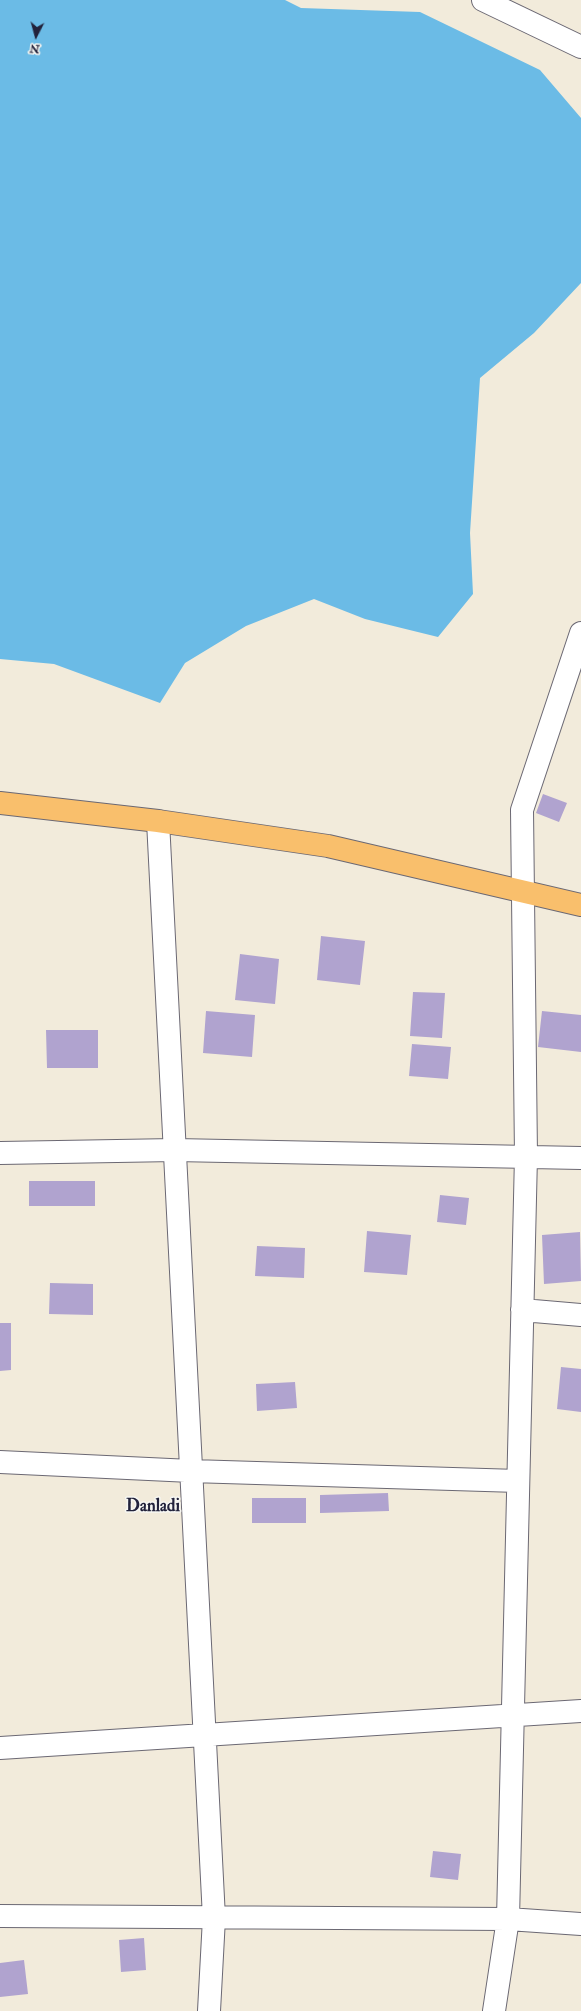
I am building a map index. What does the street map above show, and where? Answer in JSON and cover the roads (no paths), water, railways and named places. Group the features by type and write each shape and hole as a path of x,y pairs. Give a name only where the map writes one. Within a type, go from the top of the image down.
{"highway":[{"path":"0,803 158,821 328,846 523,890 581,905"}],"street":[{"path":"483,0 581,47"},
{"path":"494,2011 508,1919 513,1717 526,1156 522,810 581,633"},
{"path":"158,821 214,1918 209,2011"},
{"path":"0,1153 175,1150 581,1158"},
{"path":"522,1310 581,1315"},
{"path":"0,1462 191,1471 518,1481"},
{"path":"0,1748 513,1717 581,1711"},
{"path":"0,1916 508,1919 581,1924"}],"water":[{"path":"0,0 285,0 301,8 420,12 540,70 581,118 581,283 534,333 480,378 470,533 473,594 438,637 365,619 314,599 246,626 185,663 160,703 54,664 0,659"}],"district":[{"name":"Danladi","path":"153,1507"}]}
